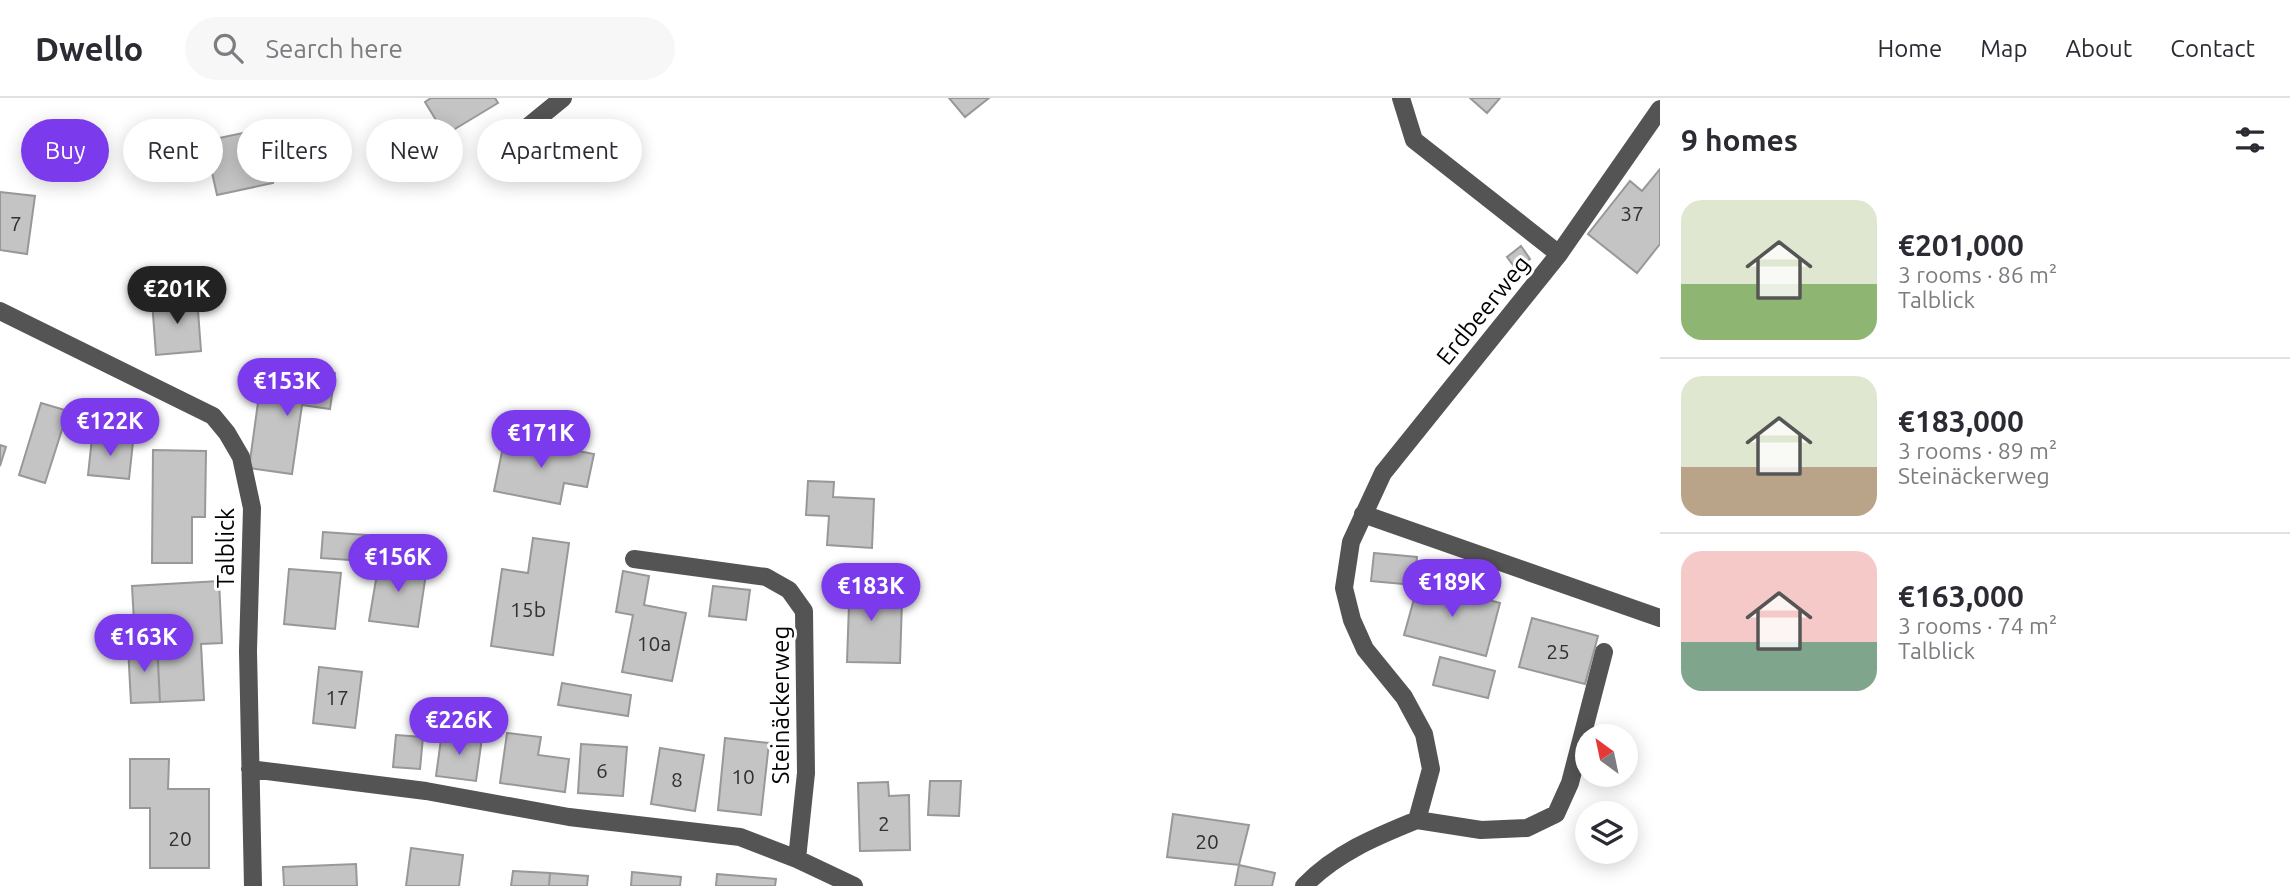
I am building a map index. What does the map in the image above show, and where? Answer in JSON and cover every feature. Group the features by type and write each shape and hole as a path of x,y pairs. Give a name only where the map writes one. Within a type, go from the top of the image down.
{"street":[{"path":"537,119 562,98"},
{"name":"Erdbeerweg","path":"1401,98 1414,140 1559,254 1383,472 1351,542 1344,588 1352,620 1365,649 1404,697 1424,734 1431,769 1417,820"},
{"path":"1559,254 1660,108"},
{"name":"Talblick","path":"0,311 213,416 242,457 252,508 248,651 253,886"},
{"path":"1363,514 1660,618"},
{"name":"Steinäckerweg","path":"634,559 766,578 789,590 804,611 806,773 797,859"},
{"path":"1304,886 1327,864 1367,840 1417,820 1481,830 1527,828 1556,814 1570,783 1604,652"},
{"path":"250,769 426,791 569,817 740,837 797,859 854,886"}],"building":[{"path":"431,98 495,98 498,103 463,124 463,119 435,119 425,102"},
{"path":"949,98 989,98 965,117"},
{"path":"1470,98 1500,98 1487,113"},
{"path":"237,134 237,182 273,183 217,195 214,182 223,182 223,137"},
{"path":"1660,169 1660,244 1637,273 1588,234 1630,181 1642,191"},
{"path":"0,192 35,196 27,254 0,250"},
{"path":"1521,246 1530,259 1516,269 1507,257"},
{"path":"197,297 201,351 156,355 152,301"},
{"path":"291,367 335,373 330,409 302,405 292,474 249,468 260,388 288,392"},
{"path":"41,403 68,411 45,483 19,475"},
{"path":"505,437 594,454 587,487 564,483 560,504 494,491"},
{"path":"92,438 133,442 129,479 88,475"},
{"path":"0,445 6,447 0,466"},
{"path":"153,450 206,451 205,517 192,517 192,563 152,563"},
{"path":"808,481 834,482 833,497 874,499 872,548 827,545 829,516 806,515"},
{"path":"323,532 381,536 379,562 321,558"},
{"path":"533,538 569,543 553,655 491,646 502,569 528,573"},
{"path":"1374,553 1417,557 1414,585 1371,581"},
{"path":"379,562 427,567 418,627 369,621"},
{"path":"289,569 341,573 335,629 284,624"},
{"path":"623,571 649,576 644,605 686,613 672,681 622,672 633,615 616,612"},
{"path":"843,576 876,577 876,600 902,601 900,663 847,662 849,604 842,604"},
{"path":"219,581 222,643 201,644 204,700 160,702 156,621 134,622 132,586"},
{"path":"1419,581 1500,603 1486,656 1404,635"},
{"path":"713,586 750,590 746,620 709,616"},
{"path":"1532,618 1598,636 1585,684 1519,667"},
{"path":"157,646 160,702 131,703 128,647"},
{"path":"1440,657 1495,671 1488,698 1433,685"},
{"path":"319,667 362,672 355,728 313,723"},
{"path":"562,683 631,695 628,716 558,705"},
{"path":"442,732 482,738 476,781 436,776"},
{"path":"507,733 541,737 538,755 569,759 565,792 500,783"},
{"path":"396,735 423,737 420,769 393,767"},
{"path":"725,738 769,743 761,815 718,810"},
{"path":"581,744 627,747 623,796 578,793"},
{"path":"660,748 704,755 695,811 651,804"},
{"path":"130,759 169,759 168,789 209,789 209,868 150,868 150,808 130,808"},
{"path":"930,781 961,781 959,816 928,815"},
{"path":"888,782 889,796 909,795 910,850 860,851 858,783"},
{"path":"1173,814 1249,825 1239,865 1167,857"},
{"path":"411,848 463,855 459,886 406,886"},
{"path":"356,864 357,886 284,886 283,867"},
{"path":"1239,865 1275,873 1272,886 1235,886"},
{"path":"513,871 550,873 549,886 511,886"},
{"path":"632,872 681,877 680,886 631,886"},
{"path":"550,873 588,876 587,886 549,886"},
{"path":"717,874 776,879 775,886 716,886"}]}
